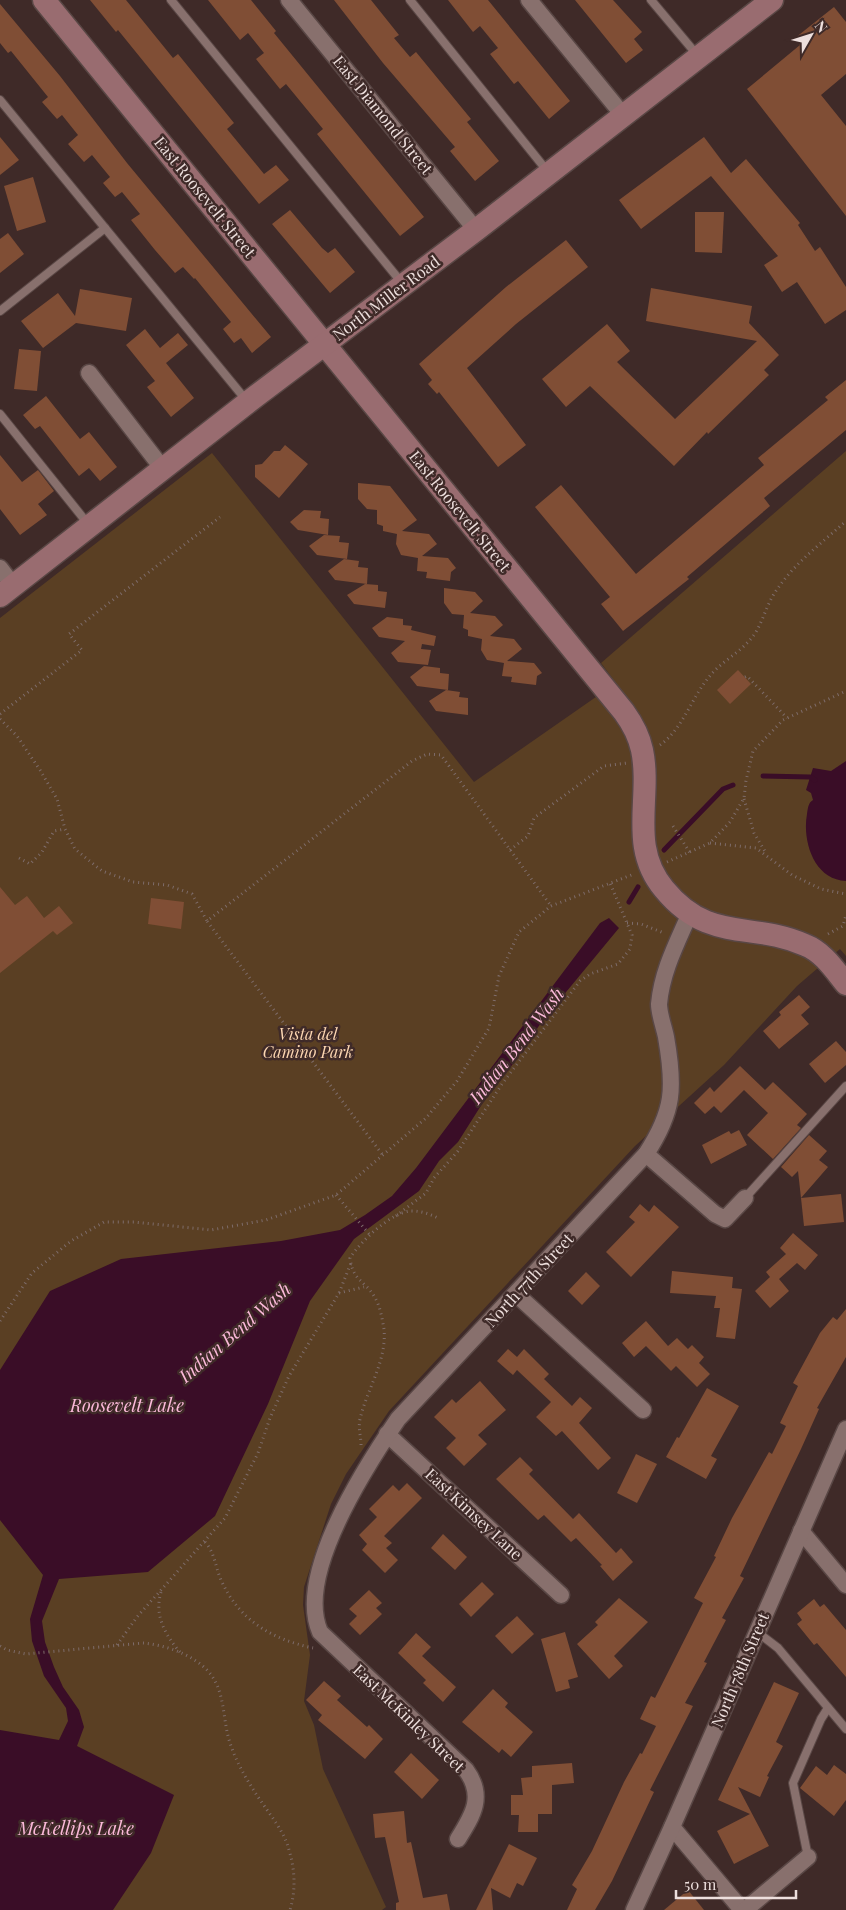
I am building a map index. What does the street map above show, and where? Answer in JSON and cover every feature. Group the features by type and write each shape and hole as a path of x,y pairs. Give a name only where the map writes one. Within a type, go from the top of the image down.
{"street":[{"name":"East Roosevelt Street","path":"44,0 624,712 637,735 642,756 642,826 647,855 651,867 664,889 690,913 706,923 725,929 770,935 806,945 819,953 846,984"},
{"name":"East Diamond Street","path":"289,0 476,230"},
{"path":"529,0 623,115"},
{"name":"North Miller Road","path":"4,583 90,526 248,402 476,230 771,0"},
{"path":"89,373 163,469"},
{"name":"North 77th Street","path":"319,1640 314,1608 320,1574 332,1534 357,1482 388,1434 398,1419 646,1154 666,1119 673,1089 659,1005 666,966 690,913"},
{"path":"646,1154 715,1214 725,1219 745,1198"},
{"path":"516,1294 642,1410"},
{"name":"North 78th Street","path":"634,1910 845,1433"},
{"name":"East Kimsey Lane","path":"388,1434 561,1595"},
{"path":"801,1531 846,1585"},
{"name":"East McKinley Street","path":"319,1640 466,1770 474,1782 476,1797 472,1816 458,1839"},
{"path":"672,1826 743,1910 808,1857"}],"lane":[{"path":"171,0 404,284"},
{"path":"410,0 549,173"},
{"path":"652,0 698,57"},
{"path":"0,100 248,402"},
{"path":"0,311 105,228"},
{"path":"0,414 90,526"},
{"path":"745,1198 846,1086"},
{"path":"756,1632 778,1648 846,1730"},
{"path":"808,1857 792,1783 821,1719 828,1708"}],"path":[{"path":"0,714 82,650 69,634 220,518"},
{"path":"510,850 528,836 534,818 604,766 618,766 642,756 666,741 710,674 735,656 756,632 778,588 793,570 846,521"},
{"path":"745,677 787,718"},
{"path":"846,691 787,718 753,751 744,798 760,847 769,856 792,875 821,889 846,894"},
{"path":"0,719 17,736 57,799 65,829 75,849 102,871 133,882 167,884 192,894 207,921 382,1154"},
{"path":"207,921 412,761 427,754 440,755 550,906"},
{"path":"663,864 710,843 730,822 744,798"},
{"path":"673,826 690,853"},
{"path":"19,858 30,864 42,852 54,832 65,829"},
{"path":"710,843 756,848 769,856"},
{"path":"0,1321 32,1273 71,1241 104,1222 134,1222 211,1230 266,1220 336,1195 426,1118 457,1082 489,1028 499,976 519,932 550,906 641,871"},
{"path":"358,1451 362,1443 358,1433 360,1420 382,1353 384,1330 379,1304 352,1269 350,1258 356,1248 370,1235 426,1193 434,1178 458,1151 502,1084 580,981 590,974 618,964 630,949 632,935 610,884"},
{"path":"828,934 843,926 846,916"},
{"path":"626,923 641,924 667,934"},
{"path":"336,1195 370,1235"},
{"path":"396,1216 408,1211 425,1212 440,1219"},
{"path":"117,1645 137,1617 225,1518 258,1453 270,1418 289,1376 339,1293 351,1264"},
{"path":"339,1293 365,1287"},
{"path":"205,1542 213,1552 224,1586 240,1610 269,1634 291,1643 319,1640"},
{"path":"162,1590 159,1600 162,1628 180,1653"},
{"path":"0,1646 26,1654 117,1645 159,1644 180,1653 206,1670 216,1681 230,1742 237,1759 248,1781 278,1826 289,1847 294,1869 294,1895 290,1910"}],"green space":[{"name":"Vista del Camino Park","path":"846,451 846,956 840,949 797,986 724,1065 635,1146 389,1411 346,1474 331,1504 304,1587 303,1605 310,1655 304,1701 314,1725 323,1769 386,1907 382,1910 0,1910 0,618 212,453 474,782 616,683 601,663"}],"water":[{"path":"846,761 846,881 835,879 826,874 813,857 806,836 806,825 808,806 813,800 811,793 806,790 813,768 831,771"},
{"name":"Roosevelt Lake","path":"609,918 619,928 543,1020 510,1068 482,1104 458,1142 439,1161 419,1191 354,1239 310,1301 268,1404 215,1516 148,1572 59,1579 42,1621 45,1642 54,1667 63,1687 79,1710 84,1727 77,1746 174,1795 151,1853 113,1910 0,1910 0,1730 59,1740 68,1721 66,1708 44,1676 32,1641 30,1619 43,1575 0,1520 0,1370 50,1291 121,1259 281,1241 340,1230 392,1196 416,1168 600,923"}],"building":[{"path":"90,0 126,0 173,58 178,54 234,123 227,129 264,174 276,165 289,180 259,204 118,30 116,32"},
{"path":"208,0 251,0 276,31 274,33 424,217 400,236 317,134 323,129 286,84 280,89 256,59 264,53 248,33 240,40"},
{"path":"334,0 371,0 399,35 394,38 410,57 416,52 471,119 467,122 499,161 475,181 450,151 455,147 383,63"},
{"path":"448,0 488,0 570,101 549,119 518,81 514,84 490,54 498,48 480,26 473,32"},
{"path":"575,0 613,0 642,32 634,39 643,50 626,63"},
{"path":"0,4 60,76 127,163 271,337 252,353 241,338 234,343 223,329 231,322 195,278 183,267 175,273 155,250 131,220 140,214 122,192 115,197 103,183 110,177 92,155 84,162 68,144 78,135 62,115 57,119 42,102 48,97 11,51 8,53 0,43"},
{"path":"834,7 846,22 846,74 821,95 846,126 846,216 747,89 800,45 795,38"},
{"path":"0,137 19,160 0,175"},
{"path":"704,137 731,173 746,159 800,223 798,225 815,251 820,247 846,287 846,310 825,324 797,282 782,292 764,265 778,256 711,176 641,229 619,200"},
{"path":"33,177 46,222 17,231 4,186"},
{"path":"290,210 322,248 328,253 335,248 355,272 330,293 272,224"},
{"path":"695,212 724,212 722,253 695,252"},
{"path":"8,233 24,254 0,273 0,239"},
{"path":"566,240 588,267 516,324 467,368 526,445 498,467 439,392 437,394 428,384 432,380 419,364 506,287"},
{"path":"651,288 752,306 749,323 779,355 764,370 769,375 708,434 707,432 674,466 590,386 566,407 542,379 607,324 630,351 617,362 675,419 757,341 646,321"},
{"path":"80,289 132,298 126,331 76,323 43,348 21,321 58,293 75,316"},
{"path":"145,329 160,348 178,333 188,345 166,363 194,398 171,417 147,387 155,381 126,345"},
{"path":"19,349 41,351 37,391 14,389"},
{"path":"846,380 846,430 764,498 770,506 687,577 689,579 623,631 601,604 610,597 535,507 561,485 636,574 764,465 758,458 828,400 825,397"},
{"path":"46,396 80,439 89,432 117,467 100,481 89,468 79,476 40,426 35,429 23,415"},
{"path":"285,445 308,464 279,498 255,477 255,465 262,464 274,451 280,451"},
{"path":"0,455 22,482 38,470 54,491 38,504 47,515 20,535 0,509"},
{"path":"358,483 390,486 417,520 402,531 429,534 437,544 422,556 448,558 456,568 451,572 450,581 426,578 427,572 417,571 418,558 401,555 396,544 397,534 383,531 383,526 377,524 377,510 367,509 358,499"},
{"path":"304,510 321,511 320,518 329,519 328,535 298,530 290,522"},
{"path":"324,535 340,536 339,542 349,543 347,559 317,555 309,546"},
{"path":"344,559 359,561 358,567 368,568 367,584 335,580 328,571"},
{"path":"365,584 378,585 378,591 387,592 385,608 354,604 347,595"},
{"path":"444,588 475,592 483,601 470,613 495,616 503,625 490,636 514,639 522,649 507,661 534,663 542,673 537,676 536,685 511,682 512,677 502,676 504,663 487,660 481,650 482,639 468,636 468,630 463,628 464,615 452,614 444,603"},
{"path":"387,617 403,619 403,625 412,626 411,630 436,636 434,646 422,644 421,649 431,650 428,665 398,662 391,653 405,641 379,637 372,628"},
{"path":"424,666 440,668 440,673 449,674 448,690 417,686 410,677"},
{"path":"738,670 751,684 730,704 717,690"},
{"path":"446,690 460,692 459,697 468,698 468,715 436,711 429,701"},
{"path":"0,887 15,905 27,896 44,918 59,906 73,923 57,935 53,931 0,973"},
{"path":"151,898 184,902 181,929 148,924"},
{"path":"799,995 810,1007 801,1015 809,1024 779,1049 763,1031 781,1015 779,1012"},
{"path":"836,1041 846,1052 846,1065 825,1083 809,1064"},
{"path":"740,1066 765,1090 773,1082 807,1114 797,1125 801,1128 773,1159 747,1135 768,1113 744,1090 721,1113 714,1106 705,1114 694,1103 710,1087 714,1092"},
{"path":"739,1130 747,1145 711,1164 702,1145 729,1131 731,1134"},
{"path":"809,1135 827,1151 819,1160 828,1167 801,1198 798,1171 792,1177 781,1167"},
{"path":"841,1194 844,1222 804,1226 801,1198"},
{"path":"640,1204 649,1212 654,1205 679,1227 631,1277 606,1252 635,1222 629,1217"},
{"path":"793,1233 818,1255 805,1270 797,1263 779,1279 789,1291 770,1308 755,1291 770,1277 766,1272 786,1254 780,1248"},
{"path":"672,1271 733,1277 732,1288 742,1289 735,1339 716,1337 720,1308 714,1308 716,1296 670,1293"},
{"path":"586,1272 600,1286 582,1305 568,1291"},
{"path":"846,1309 846,1357 817,1408 819,1409 801,1449 740,1576 744,1578 722,1618 726,1620 704,1662 707,1663 685,1703 693,1706 650,1790 654,1792 612,1881 595,1910 567,1910 577,1889 572,1885 592,1851 624,1782 640,1753 642,1754 656,1726 640,1719 651,1696 655,1698 703,1603 694,1598 716,1557 714,1556 732,1518 769,1452 772,1454 786,1426 780,1423 798,1386 793,1383 820,1333 833,1317 837,1320"},
{"path":"646,1321 668,1346 677,1338 688,1349 692,1345 704,1357 699,1363 710,1374 697,1387 676,1366 671,1371 646,1346 634,1357 622,1343"},
{"path":"508,1349 517,1357 524,1349 549,1374 544,1379 572,1406 580,1397 592,1408 579,1423 611,1458 598,1470 562,1431 556,1436 536,1417 551,1402 517,1370 513,1375 497,1361"},
{"path":"480,1381 506,1410 478,1435 487,1444 464,1466 446,1448 456,1438 434,1417 452,1399 456,1403"},
{"path":"707,1388 739,1406 711,1456 717,1459 706,1479 666,1457"},
{"path":"636,1454 657,1464 637,1503 617,1493"},
{"path":"520,1457 533,1470 529,1474 573,1519 579,1513 616,1553 621,1548 633,1562 613,1581 600,1566 602,1565 576,1538 571,1542 544,1515 538,1520 496,1479"},
{"path":"407,1483 422,1498 384,1536 392,1543 386,1548 398,1560 385,1573 362,1550 367,1544 359,1535 377,1517 369,1509 393,1485 399,1491"},
{"path":"443,1534 467,1557 455,1570 431,1548"},
{"path":"482,1582 494,1594 471,1617 459,1604"},
{"path":"369,1590 382,1603 376,1608 382,1614 360,1635 349,1624 357,1616 349,1609"},
{"path":"619,1598 648,1622 614,1656 623,1666 609,1679 577,1644 598,1625 595,1622"},
{"path":"814,1599 820,1607 824,1604 846,1630 846,1677 817,1643 814,1645 797,1624 802,1620 797,1613"},
{"path":"517,1616 534,1634 512,1654 495,1636"},
{"path":"565,1632 578,1677 568,1680 570,1688 556,1692 541,1639"},
{"path":"416,1633 431,1647 422,1656 456,1687 443,1702 423,1683 426,1680 398,1653"},
{"path":"324,1681 341,1696 337,1700 367,1727 369,1725 383,1739 365,1759 318,1720 322,1715 306,1700"},
{"path":"774,1682 799,1693 776,1742 783,1746 767,1776 769,1777 760,1797 738,1787 769,1846 734,1864 717,1831 750,1814 718,1800"},
{"path":"493,1689 508,1703 505,1707 533,1732 511,1757 502,1749 499,1753 462,1722"},
{"path":"411,1753 439,1780 422,1799 394,1772"},
{"path":"572,1763 574,1783 552,1785 552,1814 538,1814 538,1832 518,1832 519,1815 511,1815 511,1795 523,1795 521,1778 532,1777 532,1766"},
{"path":"834,1765 846,1774 846,1800 834,1816 800,1788 816,1766 827,1775"},
{"path":"404,1811 407,1843 411,1842 423,1898 447,1894 450,1910 396,1910 396,1903 399,1902 385,1837 375,1838 373,1814"},
{"path":"509,1844 537,1858 523,1886 517,1883 510,1898 491,1888 493,1910 476,1910"},
{"path":"688,1890 704,1910 664,1910"}],"waterway":[{"name":"Indian Bend Wash","path":"763,776 810,777 815,780"},
{"name":"Indian Bend Wash","path":"664,850 723,789 733,785"},
{"name":"Indian Bend Wash","path":"629,902 638,887"}],"water label":[{"name":"McKellips Lake","path":"76,1829"}]}
